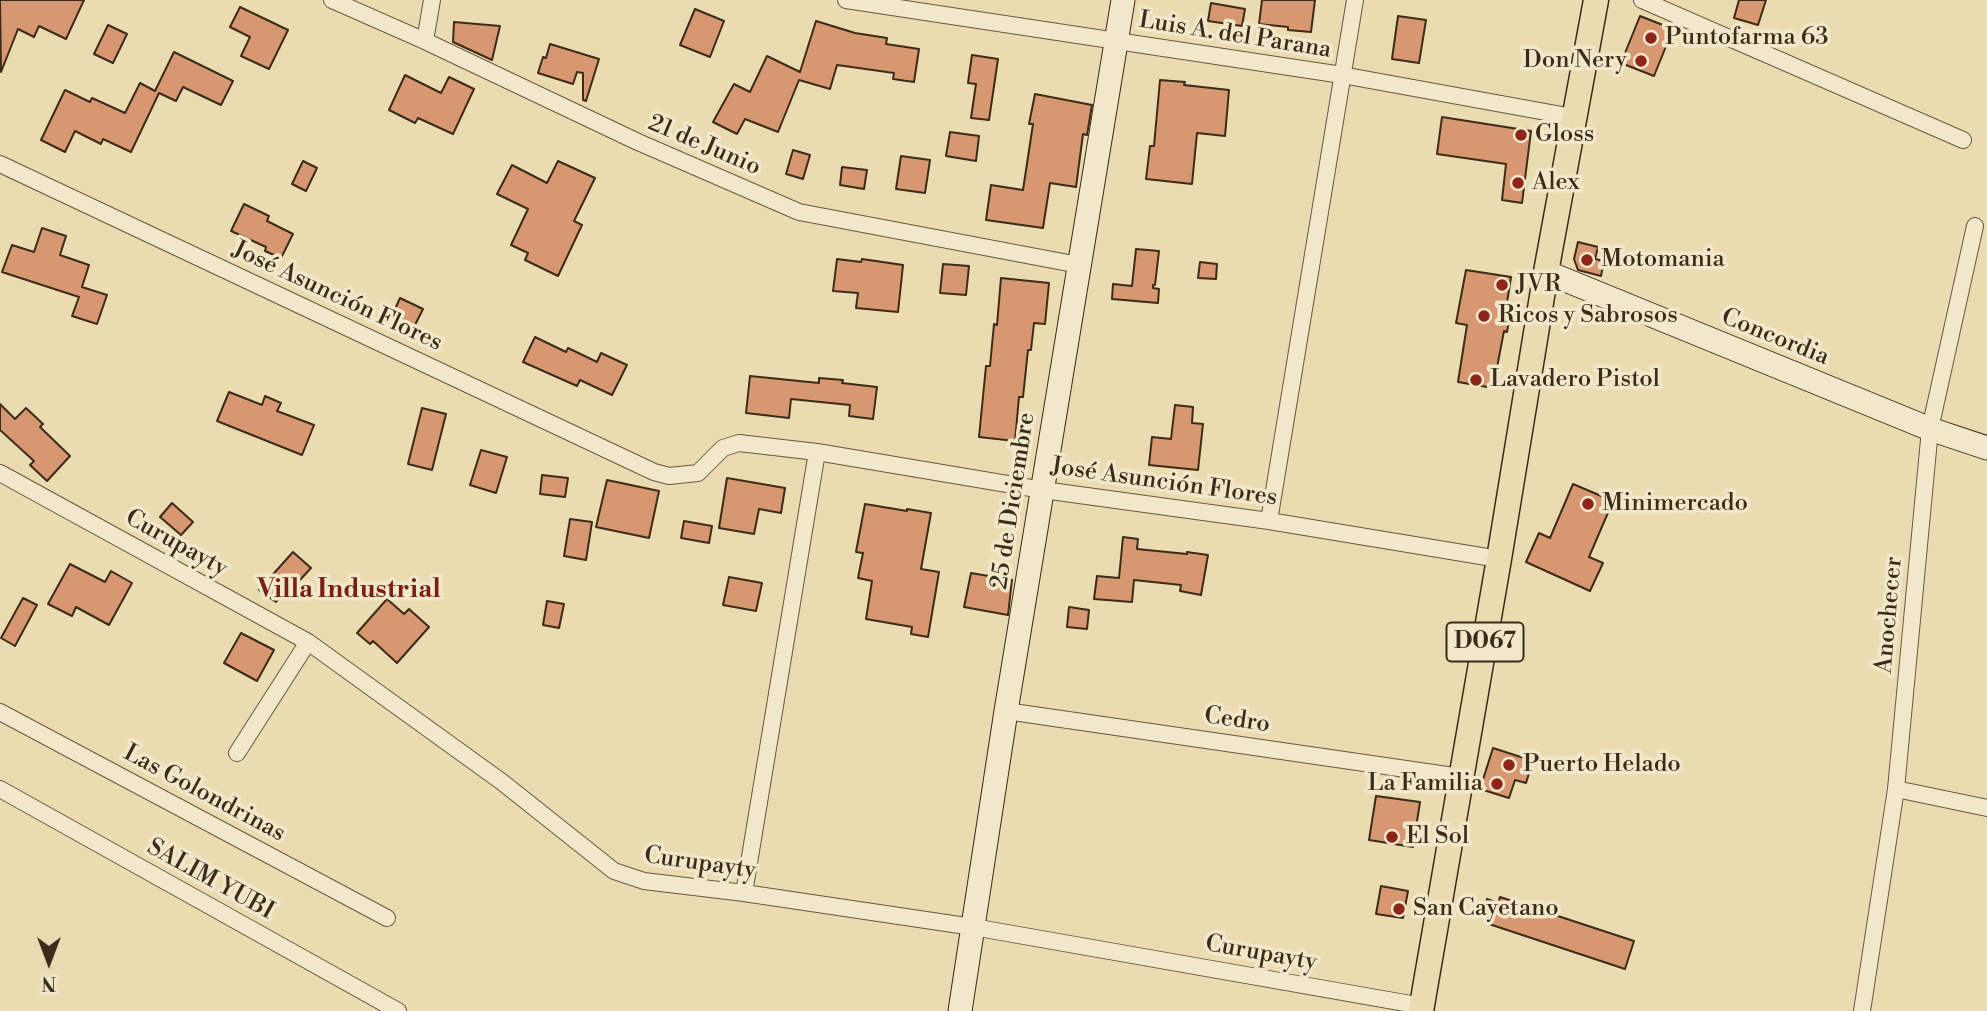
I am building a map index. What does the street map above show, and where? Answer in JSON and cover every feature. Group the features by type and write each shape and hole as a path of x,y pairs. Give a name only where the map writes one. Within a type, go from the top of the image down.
{"main road":[{"name":"D067","path":"1421,1008 1546,272 1596,0"}],"street":[{"name":"21 de Junio","path":"332,0 638,142 799,212 1079,265"},
{"path":"425,41 432,0"},
{"name":"Luis A. del Parana","path":"846,0 1342,75 1573,117"},
{"name":"25 de Diciembre","path":"960,1011 1006,711 1123,0"},
{"path":"1269,521 1354,0"},
{"path":"1642,0 1964,140"},
{"name":"José Asunción Flores","path":"0,164 654,472 669,476 698,473 723,448 739,443 817,452 1044,490 1269,521 1499,559"},
{"name":"Anochecer","path":"1862,1011 1896,789 1930,429 1975,226"},
{"name":"Concordia","path":"1546,272 1930,429 1987,448"},
{"path":"744,893 817,452"},
{"name":"Curupayty","path":"0,473 308,642 502,782 614,871 644,881 973,927 1421,1008"},
{"path":"237,752 308,642"},
{"name":"Cedro","path":"1006,711 1461,777"},
{"name":"Las Golondrinas","path":"0,712 387,918"},
{"name":"SALIM YUBI","path":"0,789 398,1011"},
{"path":"1896,789 1987,808"}],"building":[{"path":"0,0 84,0 66,39 39,26 34,37 18,29 1,72"},
{"path":"1262,0 1315,0 1311,32 1259,24"},
{"path":"1739,0 1766,0 1758,25 1734,18"},
{"path":"1211,3 1245,9 1242,26 1208,21"},
{"path":"240,7 288,30 269,69 241,56 250,37 230,27"},
{"path":"695,9 724,21 710,57 680,45"},
{"path":"1398,16 1426,20 1419,63 1392,59"},
{"name":"Puntofarma 63","path":"1640,16 1673,29 1654,76 1621,63"},
{"path":"816,21 855,33 887,38 886,44 919,49 914,82 893,79 894,73 837,65 830,89 799,80 778,132 745,119 737,134 713,122 734,84 750,92 767,56 800,72"},
{"path":"454,22 500,26 492,60 453,42"},
{"path":"108,25 127,34 113,63 94,54"},
{"path":"550,44 599,59 586,101 583,100 583,73 577,72 573,84 538,73"},
{"path":"174,52 233,81 221,105 183,87 176,101 159,93 131,152 103,139 101,144 75,131 65,152 41,140 65,90 90,102 92,98 125,113 140,83 155,91"},
{"path":"972,55 998,59 989,120 971,118 976,84 968,83"},
{"path":"405,75 441,93 449,77 474,89 453,134 418,118 415,123 389,110"},
{"path":"1160,80 1229,90 1225,136 1197,133 1192,184 1146,179 1150,146 1154,146"},
{"path":"1035,94 1092,105 1087,135 1083,134 1076,187 1050,183 1043,228 986,220 991,185 1023,190 1033,124 1029,124"},
{"path":"1442,117 1531,131 1522,203 1502,200 1506,164 1437,154"},
{"path":"950,132 979,136 976,161 946,156"},
{"path":"793,150 810,155 803,179 786,174"},
{"path":"901,156 930,160 925,193 896,189"},
{"path":"303,161 317,168 306,191 292,184"},
{"path":"558,161 595,178 574,221 582,225 558,276 525,260 528,253 511,245 528,209 497,194 512,165 547,183"},
{"path":"842,167 867,170 864,189 840,185"},
{"path":"244,204 269,216 267,221 293,234 281,258 265,251 266,247 231,231"},
{"path":"42,228 66,236 60,255 89,265 82,287 107,295 97,324 72,316 79,297 2,272 12,245 34,252"},
{"name":"Motomania","path":"1578,242 1598,247 1595,259 1604,261 1601,276 1578,270 1574,259"},
{"path":"1136,249 1159,251 1153,285 1153,288 1159,289 1158,303 1112,299 1113,284 1132,286"},
{"path":"837,259 861,262 862,259 903,265 898,312 856,308 858,293 833,291"},
{"path":"1200,262 1217,264 1216,279 1198,278"},
{"path":"943,264 969,266 966,295 940,293"},
{"path":"1466,270 1511,277 1506,309 1511,310 1493,388 1458,382 1467,325 1456,323"},
{"path":"1001,278 1049,283 1045,324 1034,323 1031,350 1028,350 1023,397 1019,397 1015,441 979,437 986,366 990,366 994,324 997,325"},
{"path":"400,298 423,309 414,327 392,316"},
{"path":"535,337 566,352 568,348 597,362 601,353 627,365 612,395 580,380 577,386 523,362"},
{"path":"750,376 819,383 819,378 843,380 842,383 877,387 873,419 849,416 850,405 791,399 789,418 746,413"},
{"path":"229,392 262,405 265,396 281,403 277,411 314,425 302,455 217,421"},
{"path":"0,404 15,419 26,408 43,424 40,427 70,456 47,481 30,465 34,461 0,430"},
{"path":"1175,405 1193,407 1192,423 1203,424 1198,470 1149,465 1152,437 1171,439"},
{"path":"422,408 446,414 432,470 408,464"},
{"path":"481,450 507,457 496,493 470,485"},
{"path":"542,475 568,478 565,497 540,494"},
{"path":"727,478 785,488 781,513 759,509 754,534 719,528"},
{"path":"607,480 659,491 649,538 596,527"},
{"path":"1573,484 1613,501 1589,557 1603,563 1590,591 1526,562 1539,533 1550,538"},
{"path":"172,503 193,522 181,535 160,517"},
{"path":"865,504 931,513 921,569 939,572 928,637 911,634 912,627 866,619 872,581 858,578 863,553 856,552"},
{"path":"570,519 592,522 586,560 564,556"},
{"path":"684,521 712,526 709,543 681,538"},
{"path":"1123,537 1138,539 1137,549 1208,555 1201,595 1180,591 1181,585 1134,580 1132,602 1094,599 1097,576 1119,578"},
{"path":"293,552 311,568 288,593 285,590 276,602 259,590"},
{"path":"70,564 105,582 111,571 132,583 109,625 76,607 72,616 48,604"},
{"path":"971,573 1012,580 1008,615 964,607"},
{"path":"729,577 762,583 756,611 723,605"},
{"path":"23,598 37,605 15,646 1,638"},
{"path":"387,599 404,614 409,609 429,627 397,663 373,641 370,644 357,633"},
{"path":"547,601 564,604 559,628 543,625"},
{"path":"1069,607 1089,610 1087,629 1067,627"},
{"path":"241,633 274,650 257,681 224,663"},
{"name":"Puerto Helado","path":"1493,748 1533,761 1526,783 1515,780 1509,798 1480,789"},
{"path":"1376,796 1420,802 1413,847 1369,840"},
{"path":"1381,886 1408,891 1403,918 1376,914"},
{"path":"1500,897 1634,941 1625,969 1489,924 1491,917 1482,914 1487,899 1498,903"}],"place":[{"name":"Puntofarma 63","path":"1651,38"},
{"name":"Don Nery","path":"1641,61"},
{"name":"Gloss","path":"1521,135"},
{"name":"Alex","path":"1518,183"},
{"name":"Motomania","path":"1587,260"},
{"name":"JVR","path":"1502,285"},
{"name":"Ricos y Sabrosos","path":"1484,316"},
{"name":"Lavadero Pistol","path":"1476,380"},
{"name":"Minimercado","path":"1588,504"},
{"name":"Puerto Helado","path":"1509,765"},
{"name":"La Familia","path":"1497,784"},
{"name":"El Sol","path":"1392,837"},
{"name":"San Cayetano","path":"1399,909"}],"district":[{"name":"Villa Industrial","path":"349,591"}]}
